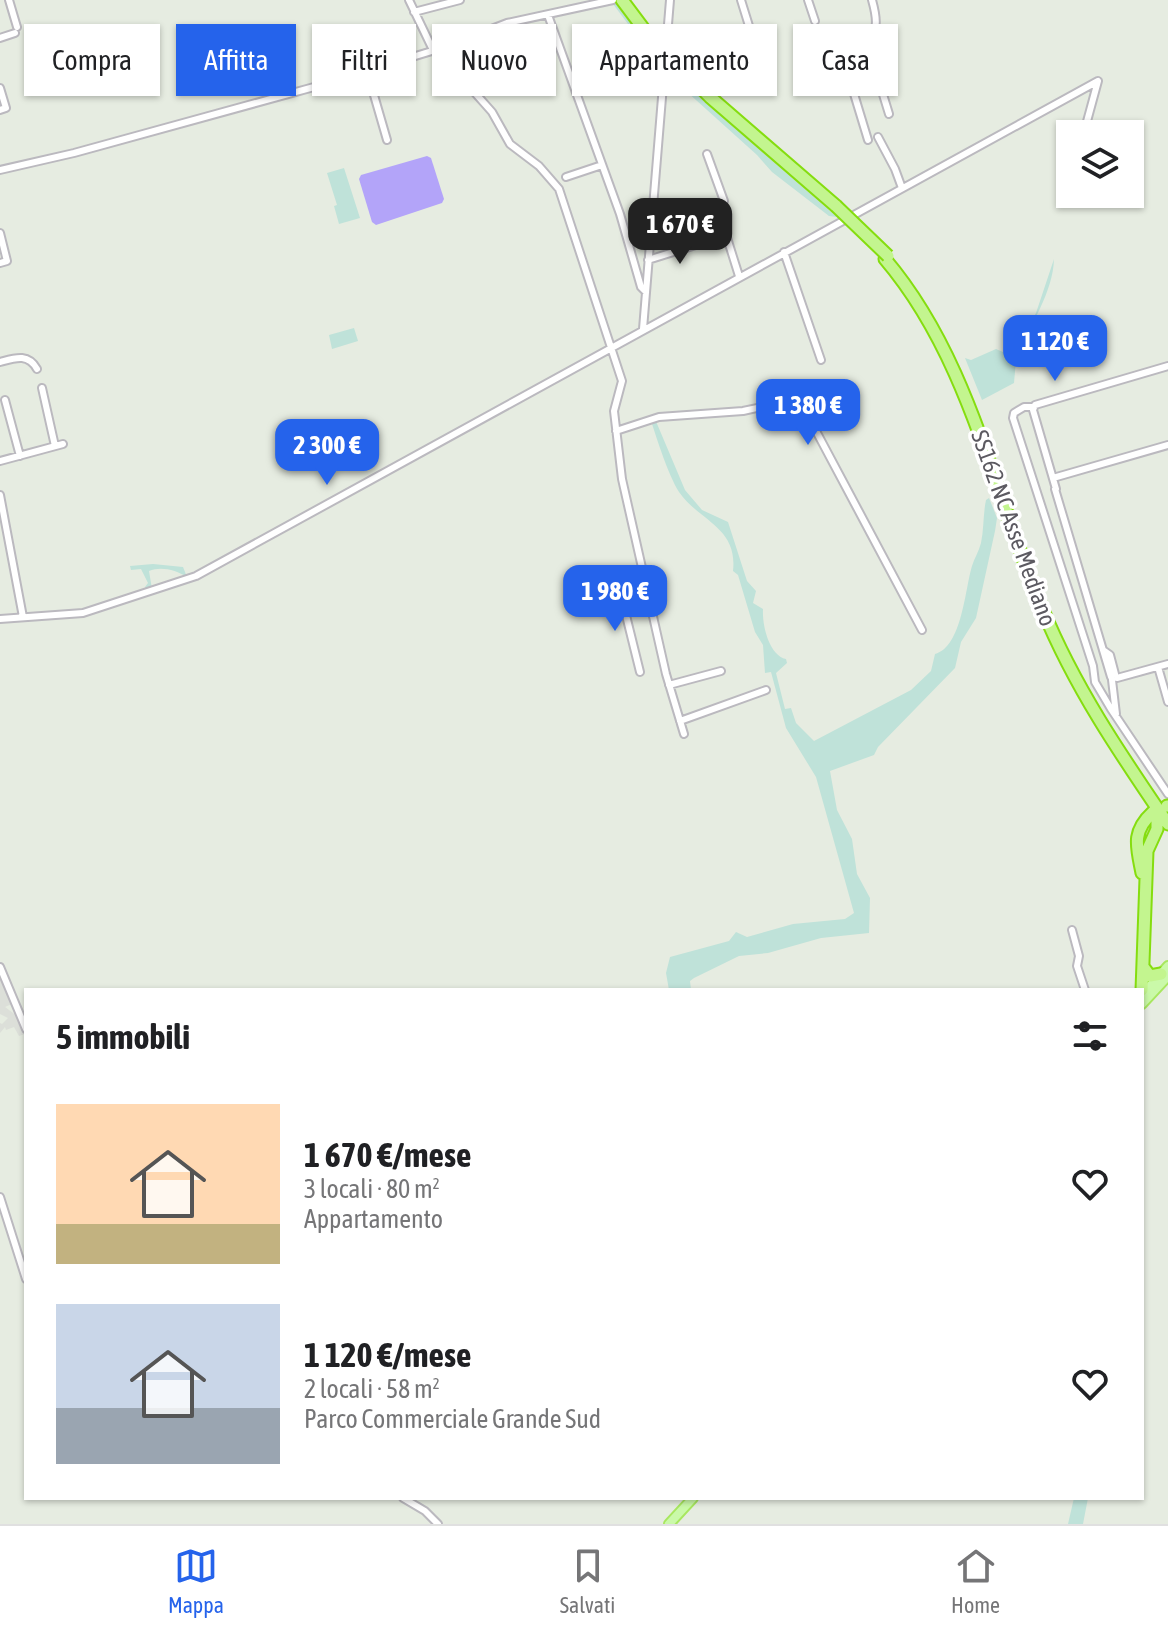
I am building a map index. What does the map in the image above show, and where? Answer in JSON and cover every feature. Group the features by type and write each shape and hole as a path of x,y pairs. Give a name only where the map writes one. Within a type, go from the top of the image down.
{"highway":[{"name":"SS162 NC Asse Mediano","path":"625,0 645,24"},
{"name":"SS162 NC Asse Mediano","path":"704,96 835,208 886,257 922,305 970,404 1061,642 1094,708 1161,808 1168,824"},
{"name":"SS162 NC Asse Mediano","path":"1109,732 1168,814"},
{"path":"1142,988 1147,851 1152,844 1161,808"},
{"path":"1145,893 1137,839 1139,829 1161,808"},
{"path":"1152,844 1166,838"},
{"path":"1144,968 1149,975 1166,972"}],"main road":[{"path":"1144,990 1166,972"},
{"path":"1144,1001 1166,972"},
{"path":"669,1524 691,1500"}],"street":[{"path":"0,36 16,30 9,0"},
{"path":"409,0 432,46"},
{"path":"414,12 460,0"},
{"path":"504,24 613,0"},
{"path":"665,24 670,0"},
{"path":"741,0 748,24"},
{"path":"808,0 815,21"},
{"path":"872,0 877,24"},
{"path":"548,15 602,165 641,287 646,292"},
{"path":"0,619 83,613 196,576 1098,81 1087,120"},
{"path":"0,170 74,153 312,86"},
{"path":"0,88 3,109"},
{"path":"374,96 387,140"},
{"path":"477,96 492,112 508,142 539,166 559,189 622,385 614,411 622,479 669,685 684,734"},
{"path":"643,329 658,96"},
{"path":"854,96 868,140"},
{"path":"883,96 889,114"},
{"path":"878,137 902,188"},
{"path":"707,154 724,201 718,209 739,276"},
{"path":"566,177 602,165"},
{"path":"0,233 7,261 0,263"},
{"path":"648,260 702,243"},
{"path":"784,252 821,360"},
{"path":"0,362 22,357 33,362 37,369"},
{"path":"1168,366 1033,407 1024,407 1014,413 1013,418 1093,666 1095,682 1168,794"},
{"path":"0,461 59,445 40,389"},
{"path":"616,431 659,417 743,411 799,399 922,630"},
{"path":"5,400 20,456"},
{"path":"1033,407 1103,650 1110,655 1116,714"},
{"path":"1052,478 1168,445"},
{"path":"0,495 23,617"},
{"path":"603,591 645,581"},
{"path":"619,587 640,672"},
{"path":"1113,677 1168,664"},
{"path":"1158,667 1168,702"},
{"path":"669,685 721,671"},
{"path":"680,721 766,690"},
{"path":"1072,930 1079,956 1077,966 1084,988"},
{"path":"0,967 24,1024"},
{"path":"0,1197 24,1273"},
{"path":"406,1500 425,1511 438,1524"}],"shaded area":[{"path":"614,0 620,0 637,24 628,24 613,4"},
{"path":"692,96 699,96 837,217 829,216 772,172"},
{"path":"427,156 431,158 444,199 442,203 376,225 372,222 359,179 361,175"},
{"path":"344,168 360,218 339,224 334,206 337,205 327,173"},
{"path":"1054,259 1050,284 1040,308 1018,356 1010,358 1011,362 1016,360 1014,383 982,400 965,358 971,360 996,349 1003,352 1017,346 1036,313"},
{"path":"354,328 358,341 332,349 329,335"},
{"path":"655,419 685,490 702,510 728,522 747,581 756,591 753,603 763,609 771,646 786,659 787,663 776,673 785,709 791,708 796,723 814,741 911,690 931,671 935,654 944,649 957,629 972,566 981,543 985,505 989,498 997,518 976,618 961,642 955,668 878,747 874,755 830,771 837,810 852,839 857,874 870,898 869,933 821,938 768,953 739,956 694,978 690,981 691,988 669,988 666,973 670,957 729,941 736,932 747,937 793,924 845,919 854,913 816,777 786,728 771,672 765,673 763,645 755,632 738,575 733,571 729,544 723,534 679,492 651,421"},
{"path":"153,564 183,567 187,577 168,570 149,571 152,589 147,591 145,587 148,583 141,569 131,570 130,566"},
{"path":"0,974 12,1004 5,1007 17,1016 24,1034 19,1036 14,1027 6,1030 5,1027 0,1033 0,1023 8,1018 0,1014"},
{"path":"1074,1500 1088,1500 1083,1524 1068,1524"}]}
